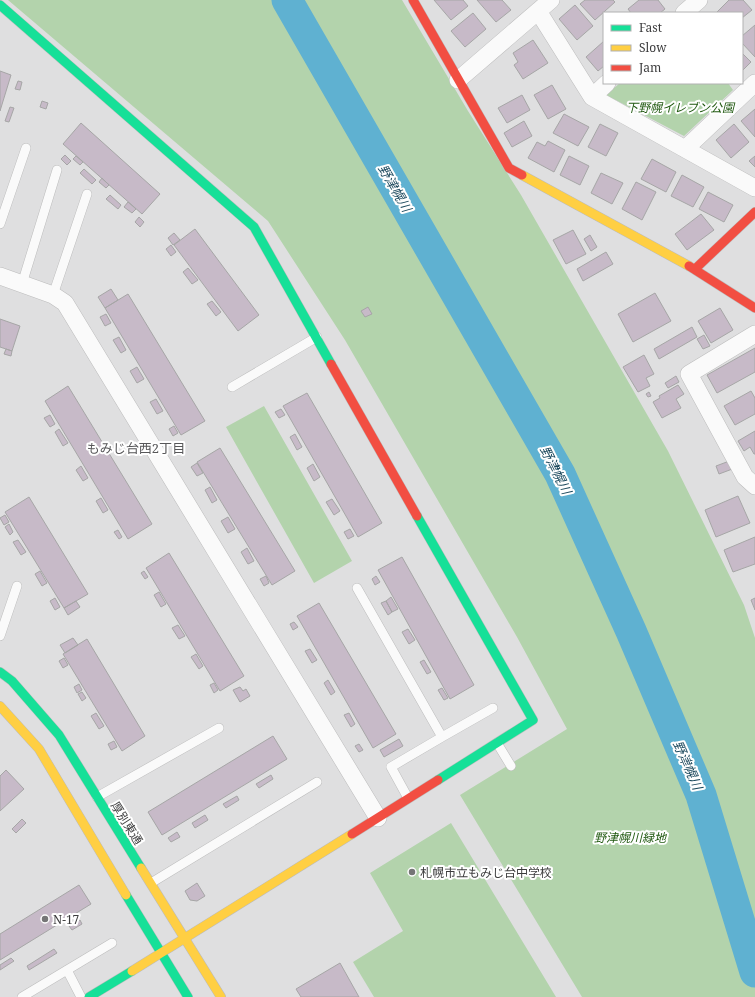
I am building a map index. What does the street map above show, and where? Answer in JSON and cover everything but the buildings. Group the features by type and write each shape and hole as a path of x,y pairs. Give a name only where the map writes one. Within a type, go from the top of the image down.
{"street":[{"path":"413,0 509,168 695,269 755,308"},
{"path":"458,80 551,0"},
{"path":"685,12 699,0"},
{"path":"0,5 254,228 533,720 162,954 89,997"},
{"path":"538,11 592,97 755,188"},
{"path":"685,149 755,83"},
{"path":"592,97 606,84"},
{"path":"695,269 755,212"},
{"path":"0,276 53,295 65,303 378,818"},
{"path":"755,334 689,374 744,477 755,486"},
{"name":"厚別東通","path":"0,672 12,681 59,735 221,997"},
{"path":"0,706 39,749 188,997"}],"lane":[{"path":"0,224 26,148"},
{"path":"22,284 57,170"},
{"path":"53,295 87,194"},
{"path":"232,387 316,338"},
{"path":"0,636 18,586"},
{"path":"357,588 442,737"},
{"path":"408,798 391,767 492,708"},
{"path":"97,797 219,728"},
{"path":"497,743 511,766"},
{"path":"150,884 317,782"},
{"path":"22,997 112,943"},
{"path":"67,970 81,997"}],"green space":[{"name":"野津幌川緑地","path":"8,0 402,0 468,111 521,195 668,451 744,605 755,638 755,997 582,997 460,795 567,729 517,637 345,340 268,221"},
{"name":"下野幌イレブン公園","path":"619,84 729,84 733,90 684,136 606,95"},
{"path":"264,406 352,561 314,583 226,427"},
{"path":"451,823 556,997 374,997 353,962 403,931 370,873"}],"waterway":[{"name":"野津幌川","path":"287,0 560,474 631,631 701,795 755,972"}],"traffic: fast":[{"path":"0,5 254,227 331,364"},
{"path":"417,516 533,720 438,780"},
{"path":"0,672 12,681 59,735 141,868"},
{"path":"126,895 188,997"},
{"path":"89,997 132,971"}],"traffic: slow":[{"path":"522,175 689,266"},
{"path":"0,706 39,749 126,895"},
{"path":"132,971 352,834"},
{"path":"141,868 221,997"}],"traffic: jam":[{"path":"413,0 509,168 522,175"},
{"path":"695,269 755,212"},
{"path":"689,266 755,308"},
{"path":"331,364 417,516"},
{"path":"352,834 438,780"}],"place":[{"name":"札幌市立もみじ台中学校","path":"412,872"},
{"name":"N-17","path":"45,919"}],"district":[{"name":"もみじ台西2丁目","path":"136,448"}]}
